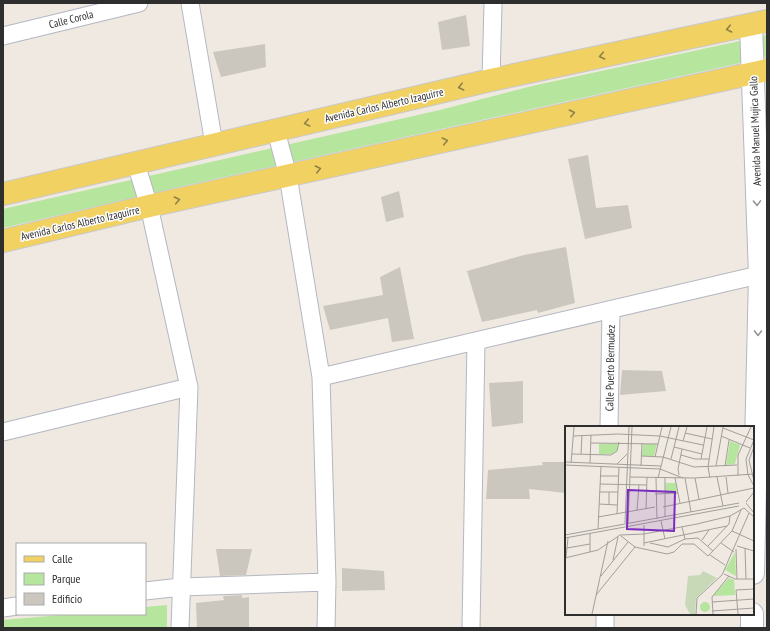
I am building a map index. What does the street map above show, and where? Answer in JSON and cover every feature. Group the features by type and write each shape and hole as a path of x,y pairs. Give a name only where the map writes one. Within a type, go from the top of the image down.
{"main road":[{"name":"Avenida Carlos Alberto Izaguirre","path":"3,194 491,80 759,23"},
{"name":"Avenida Carlos Alberto Izaguirre","path":"3,241 149,206 760,72"}],"street":[{"name":"Calle Corola","path":"3,36 139,3"},
{"path":"190,3 214,144"},
{"path":"491,80 493,3"},
{"name":"Avenida Manuel Mujica Gallo","path":"754,543 763,274 759,23"},
{"path":"276,131 288,176 321,377 327,582 326,628"},
{"path":"136,164 149,206 189,386 180,628"},
{"path":"321,377 763,274"},
{"name":"Calle Puerto Bermudez","path":"609,426 611,310"},
{"path":"470,628 476,341"},
{"path":"3,432 189,386"},
{"path":"146,591 181,587 327,582"},
{"path":"3,608 16,606"},
{"path":"605,615 605,628"},
{"path":"752,615 752,628"}],"green space":[{"path":"767,35 767,57 188,185 3,228 3,209 440,110 532,86"},
{"path":"167,605 167,628 3,628 3,620 61,615 146,615 146,607"}],"building":[{"path":"466,15 470,46 442,50 438,22"},
{"path":"265,44 266,67 221,77 213,52"},
{"path":"588,155 596,208 628,205 632,228 585,239 568,159"},
{"path":"399,191 404,217 386,222 381,197"},
{"path":"566,247 575,303 538,313 537,310 482,322 467,271 524,255"},
{"path":"400,267 414,339 392,342 388,318 330,330 323,306 383,295 380,277"},
{"path":"622,370 662,371 666,391 620,395"},
{"path":"523,381 523,423 492,427 489,383"},
{"path":"542,462 565,462 565,493 529,489 530,499 486,499 488,470 543,465"},
{"path":"216,549 252,549 246,575 220,576"},
{"path":"342,568 384,571 385,590 342,591"},
{"path":"242,595 242,598 249,597 249,628 197,628 196,603 224,600 223,596"}]}
